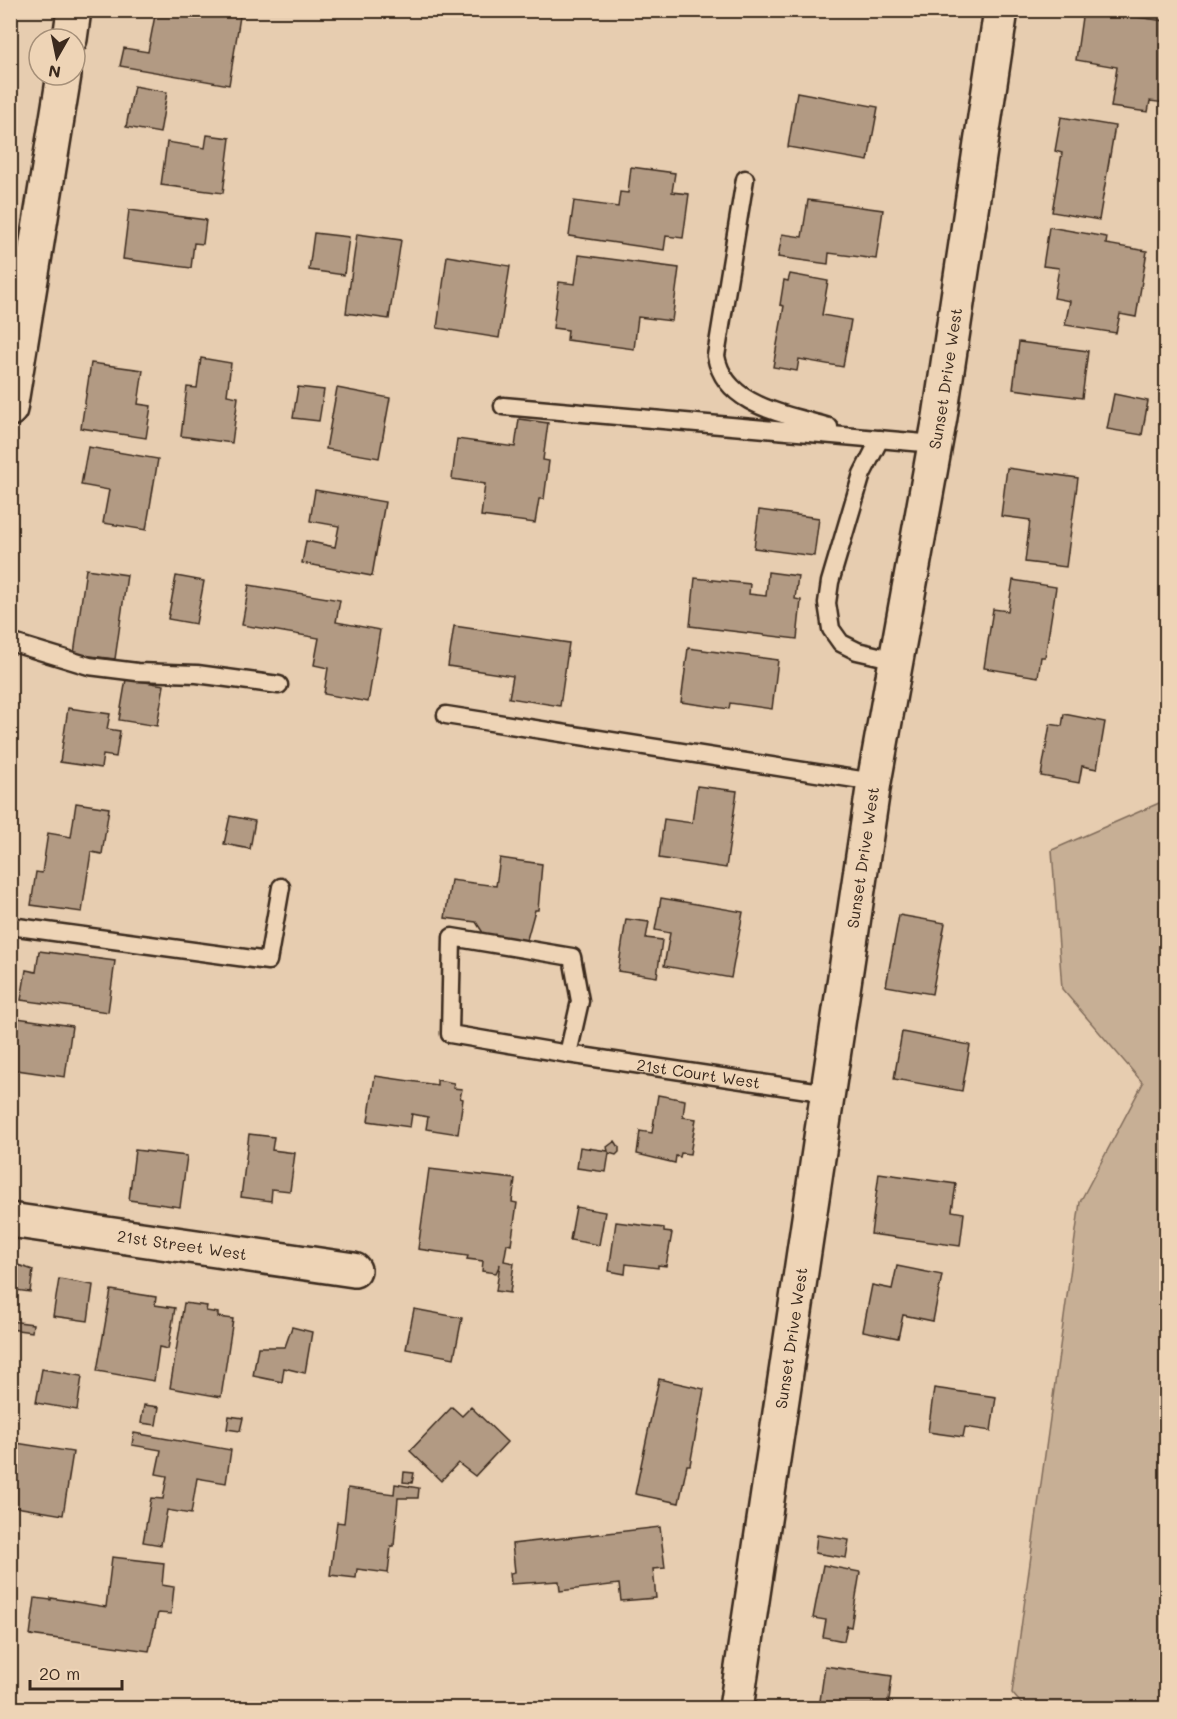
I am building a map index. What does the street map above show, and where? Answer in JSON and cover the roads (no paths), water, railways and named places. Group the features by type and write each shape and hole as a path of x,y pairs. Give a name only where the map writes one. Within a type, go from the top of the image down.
{"street":[{"path":"72,27 74,10"},
{"name":"Sunset Drive West","path":"736,1708 874,782 935,444 1001,10"},
{"path":"10,409 17,321 62,87"},
{"name":"21st Street West","path":"10,1220 354,1270"}],"lane":[{"path":"745,179 716,356 724,381 733,390 761,406 861,437"},
{"path":"503,406 935,444"},
{"path":"880,439 862,474 830,582 827,603 831,629 841,643 856,651 896,660"},
{"path":"10,642 89,666 137,672 197,674 279,684"},
{"path":"446,715 874,782"},
{"path":"10,926 268,961 281,886"},
{"name":"21st Court West","path":"568,1054 580,1001 572,957 452,937 450,1034 568,1054 828,1093"}]}
